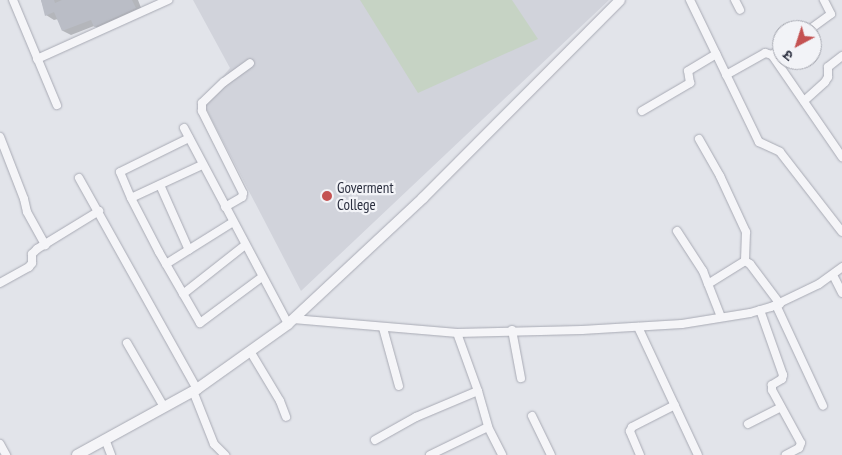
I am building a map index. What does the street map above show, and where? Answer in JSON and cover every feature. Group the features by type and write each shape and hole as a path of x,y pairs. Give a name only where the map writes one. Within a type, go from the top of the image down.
{"street":[{"path":"13,0 57,105"},
{"path":"37,59 168,0"},
{"path":"77,455 195,390 291,322 423,198 620,0"},
{"path":"690,0 759,142 780,152 842,232"},
{"path":"735,0 740,10"},
{"path":"822,21 831,14 824,0"},
{"path":"726,74 765,53 772,55"},
{"path":"642,111 690,83 688,71 716,54"},
{"path":"804,101 825,82 828,78 828,67 842,56"},
{"path":"225,207 242,197 243,193 206,118 202,103 224,82 250,63"},
{"path":"782,70 842,156"},
{"path":"184,128 262,277 291,322"},
{"path":"0,137 22,191 27,212 44,244"},
{"path":"189,138 120,172 131,198 200,323 262,277"},
{"path":"699,139 720,176 745,228 745,261"},
{"path":"131,198 202,165"},
{"path":"80,178 195,390 214,444 225,455"},
{"path":"160,184 189,250"},
{"path":"0,284 29,267 32,263 34,251 99,211"},
{"path":"166,264 233,222"},
{"path":"677,231 708,284 721,317"},
{"path":"183,294 245,245"},
{"path":"708,284 745,261"},
{"path":"745,261 750,264 778,304 823,406"},
{"path":"291,322 457,334 512,330 638,327 721,317 760,310 778,304 833,275 842,267"},
{"path":"833,275 842,293"},
{"path":"760,310 782,373 782,379 772,388 801,444 799,448 786,455"},
{"path":"638,327 698,455"},
{"path":"384,328 398,386"},
{"path":"512,330 521,378"},
{"path":"457,334 478,391 488,427 502,455"},
{"path":"127,343 164,407"},
{"path":"250,351 280,401 286,417"},
{"path":"375,440 416,417 478,391"},
{"path":"640,455 630,431 632,427 674,405"},
{"path":"748,424 781,407"},
{"path":"532,416 551,455"},
{"path":"430,455 488,427"},
{"path":"105,439 112,455"},
{"path":"0,444 6,455"}],"shaded area":[{"name":"Goverment College","path":"193,0 609,0 301,291 202,101 230,68"}],"green space":[{"path":"360,0 512,0 538,39 418,93"}],"building":[{"path":"41,0 54,0 55,3 62,0 132,0 136,8 94,27 91,20 62,31 54,12 45,16"}],"place":[{"name":"Goverment College","path":"327,196"}]}
